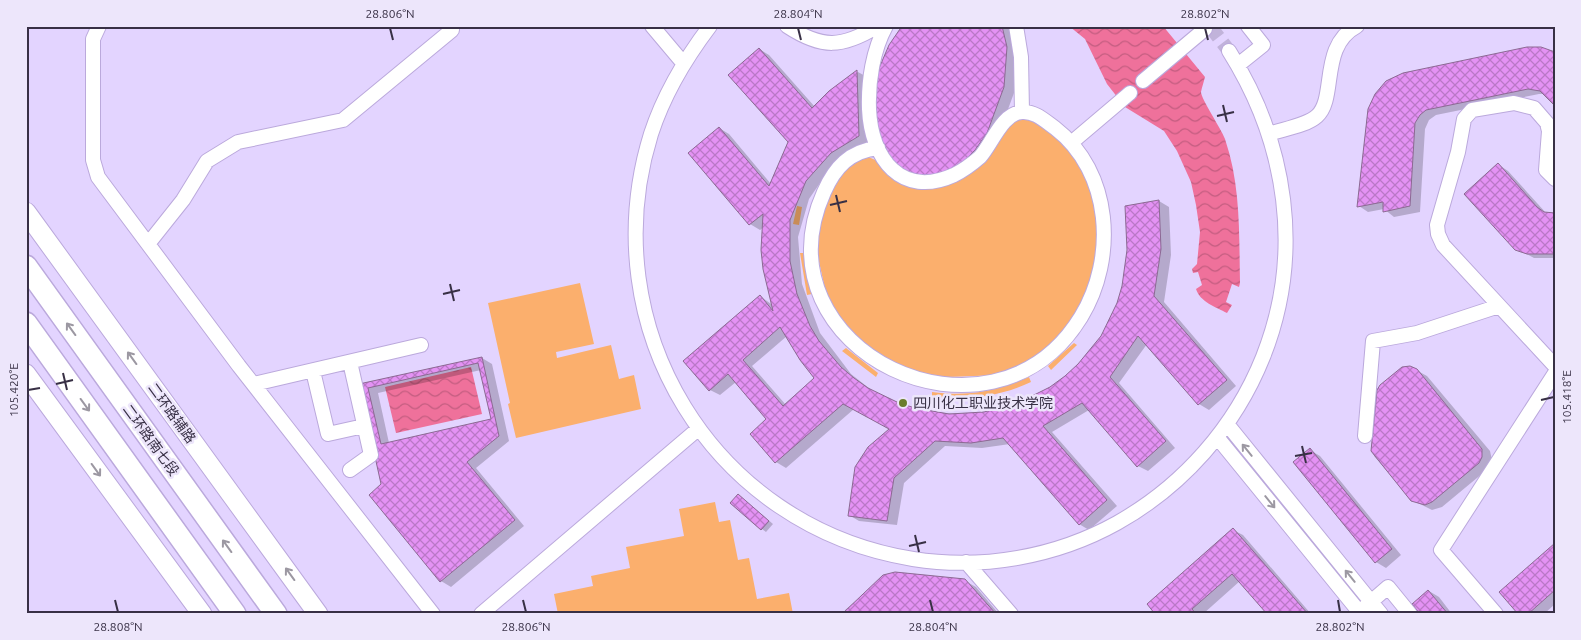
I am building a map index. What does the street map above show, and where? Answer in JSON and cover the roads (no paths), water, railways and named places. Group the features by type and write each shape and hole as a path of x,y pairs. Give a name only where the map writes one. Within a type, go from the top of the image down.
{"highway":[{"name":"二环路南七段","path":"26,266 276,614"},
{"path":"26,323 235,614"}],"main road":[{"name":"二环路辅路","path":"26,212 318,614"},
{"path":"26,374 202,614"}],"street":[{"path":"99,26 92,39 93,160 98,177 254,384 433,614"},
{"path":"148,244 183,200 207,160 238,142 343,120 452,30 452,26"},
{"path":"652,26 684,64"},
{"path":"710,26 684,64 661,108 645,154 637,202 636,250 641,298 654,345 674,389 698,428 714,449 748,483 767,498 808,524 829,534 874,551 922,560 966,562 1002,560 1041,553 1064,546 1108,527 1136,511 1168,488 1203,454 1227,424 1245,395 1265,352 1277,313 1283,282 1286,233 1285,209 1279,169 1270,134 1253,93 1229,51"},
{"path":"787,26 802,37 826,44 851,40 878,26"},
{"path":"878,148 862,150 846,160 835,172 820,200 814,224 812,248 819,290 842,331 865,353 892,370 929,382 953,385 984,383 1000,379 1030,366 1058,346 1074,327 1088,305 1095,290 1103,257 1104,224 1102,207 1091,175 1070,144 1042,118 1032,112 1022,112 1008,118 991,143 967,168 943,180 923,182 900,177 890,169 878,148 870,121 869,92 876,53 886,26"},
{"path":"1016,26 1021,57 1022,112"},
{"path":"1238,65 1263,44 1248,26"},
{"path":"1270,134 1311,120 1321,111 1337,48 1345,35 1357,26"},
{"path":"1143,82 1205,29"},
{"path":"1070,144 1130,93"},
{"path":"1555,179 1546,170 1548,123 1534,108 1514,103 1478,108 1466,114 1440,214 1438,234 1443,245 1555,366"},
{"path":"1365,436 1373,341 1417,333 1499,306"},
{"path":"254,384 422,345"},
{"path":"350,362 370,455 350,470"},
{"path":"313,371 328,434 364,426"},
{"path":"1496,614 1441,550 1555,373"},
{"path":"1227,424 1381,614"},
{"path":"481,614 698,428"},
{"path":"1217,437 1359,613 1388,587 1410,614"},
{"path":"966,562 1011,614"}],"water":[{"path":"1069,26 1163,26 1205,77 1201,92 1202,96 1225,139 1237,192 1240,283 1239,287 1232,284 1226,302 1232,305 1227,313 1205,301 1196,289 1202,285 1198,272 1193,273 1192,269 1197,264 1200,232 1191,182 1177,151 1164,131 1125,107 1107,84 1085,39"},
{"path":"471,367 482,414 396,433 385,387"}],"tunnel":[{"path":"1210,26 1229,51"}],"place":[{"name":"四川化工职业技术学院","path":"903,403"}]}
